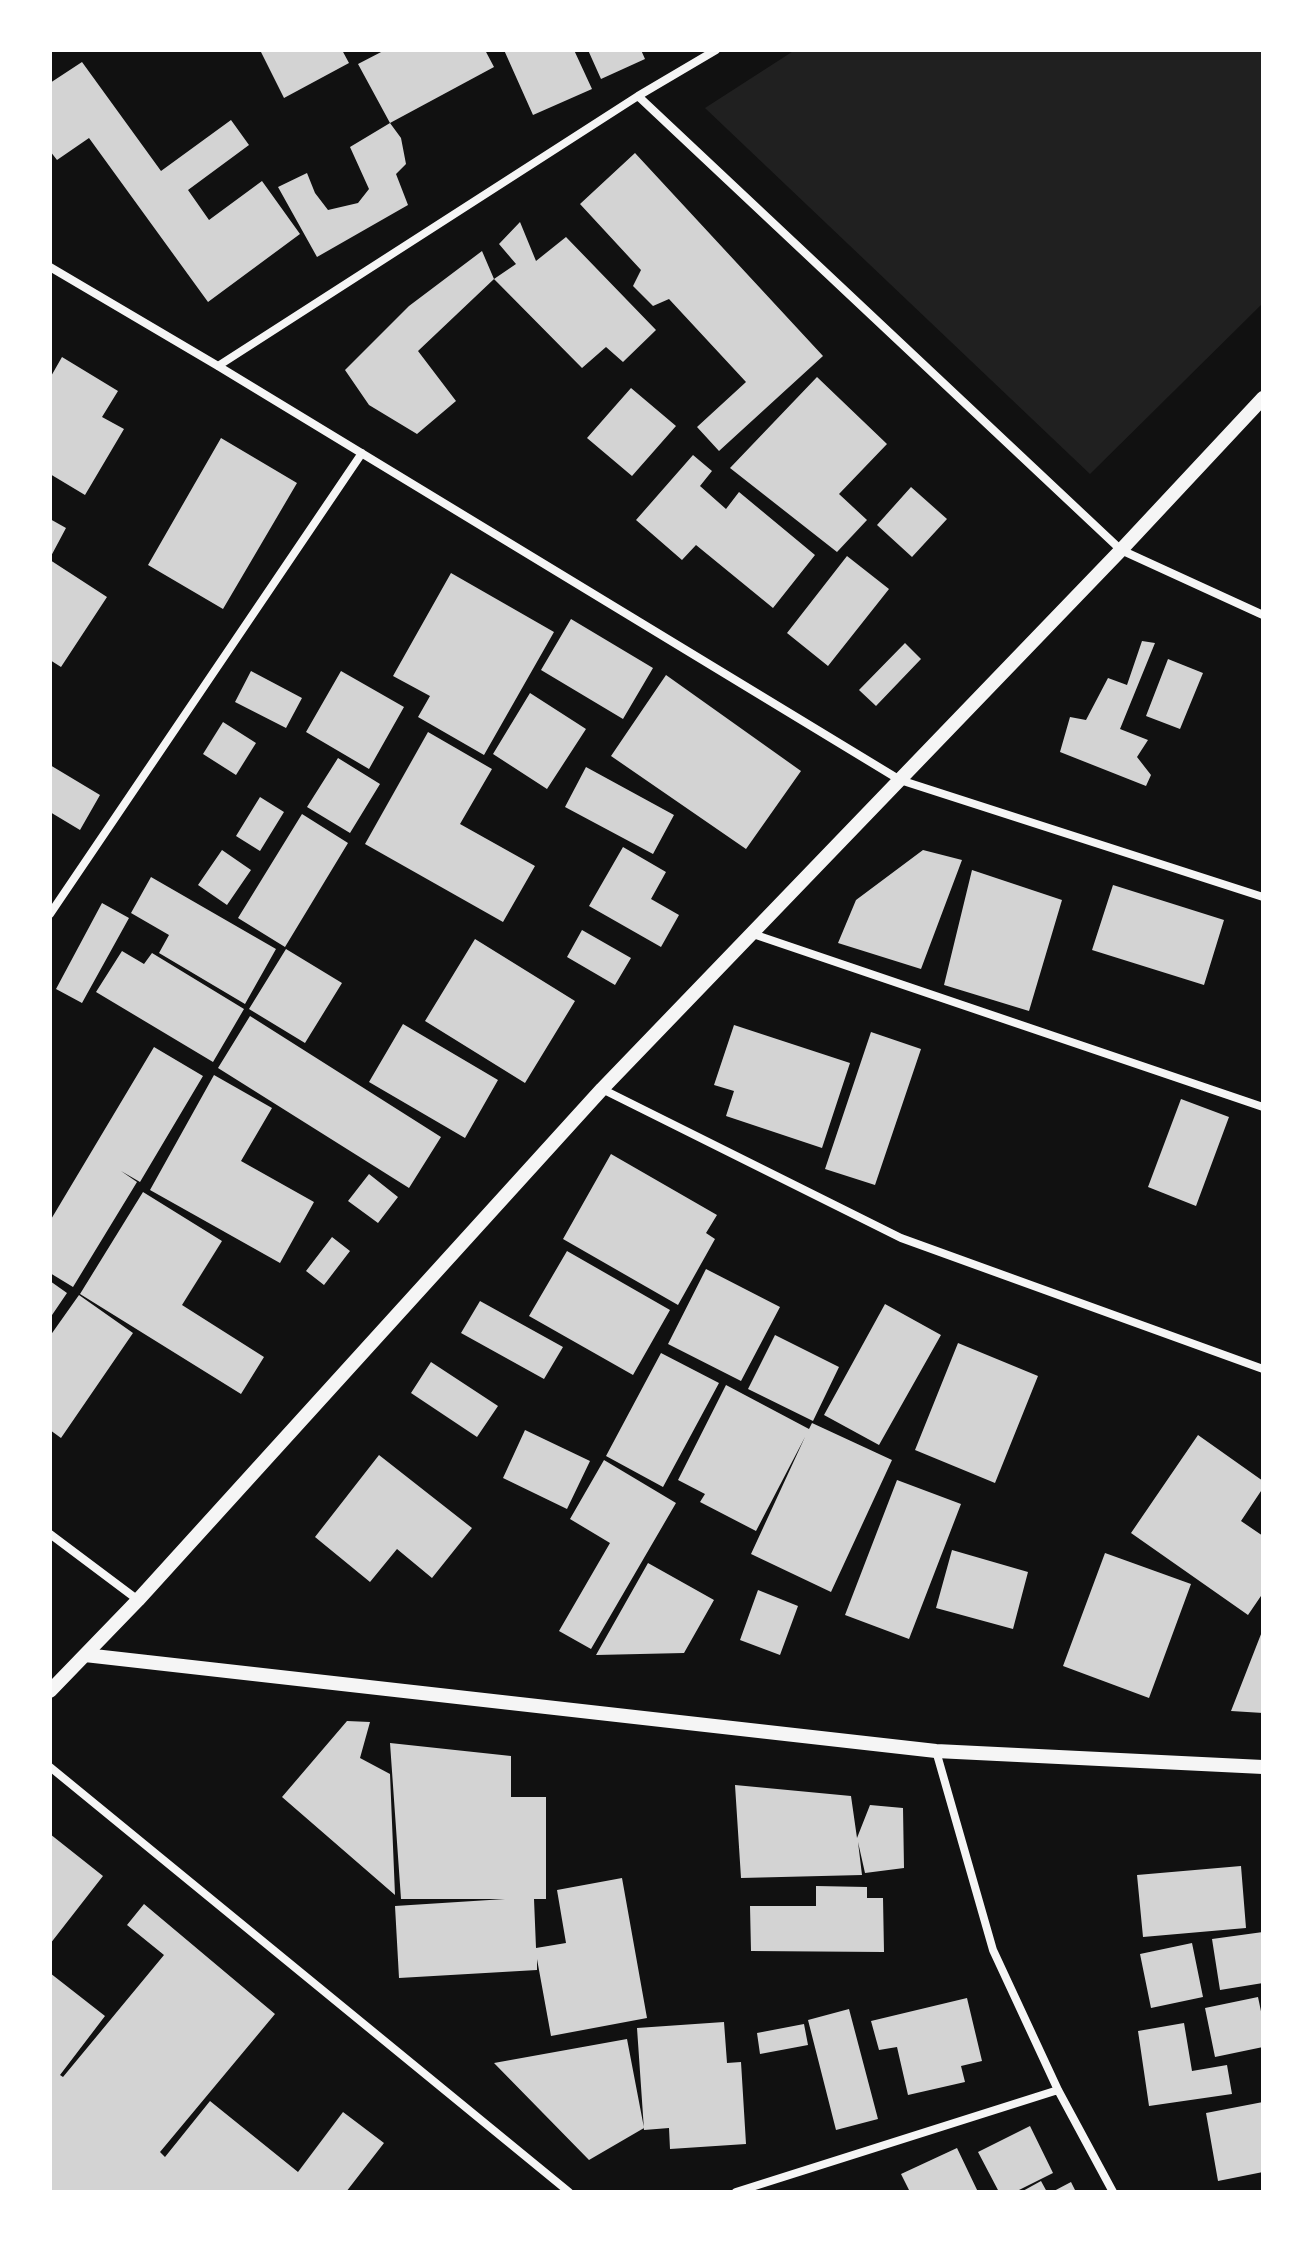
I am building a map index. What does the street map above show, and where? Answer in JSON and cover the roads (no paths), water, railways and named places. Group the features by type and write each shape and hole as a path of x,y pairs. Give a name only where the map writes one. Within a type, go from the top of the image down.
{"street":[{"path":"218,366 638,96 716,50"},
{"path":"638,96 1121,550 1263,615"},
{"path":"50,267 900,780 1263,897"},
{"path":"50,1691 138,1600 602,1089 1121,550 1263,398"},
{"path":"50,914 362,453"},
{"path":"753,934 1263,1107"},
{"path":"602,1089 901,1238 1263,1369"},
{"path":"50,1534 138,1600"},
{"path":"85,1655 936,1751 1263,1767"},
{"path":"936,1751 993,1950 1058,2090 1113,2192"},
{"path":"50,1767 566,2191"},
{"path":"736,2192 1058,2090"}]}
